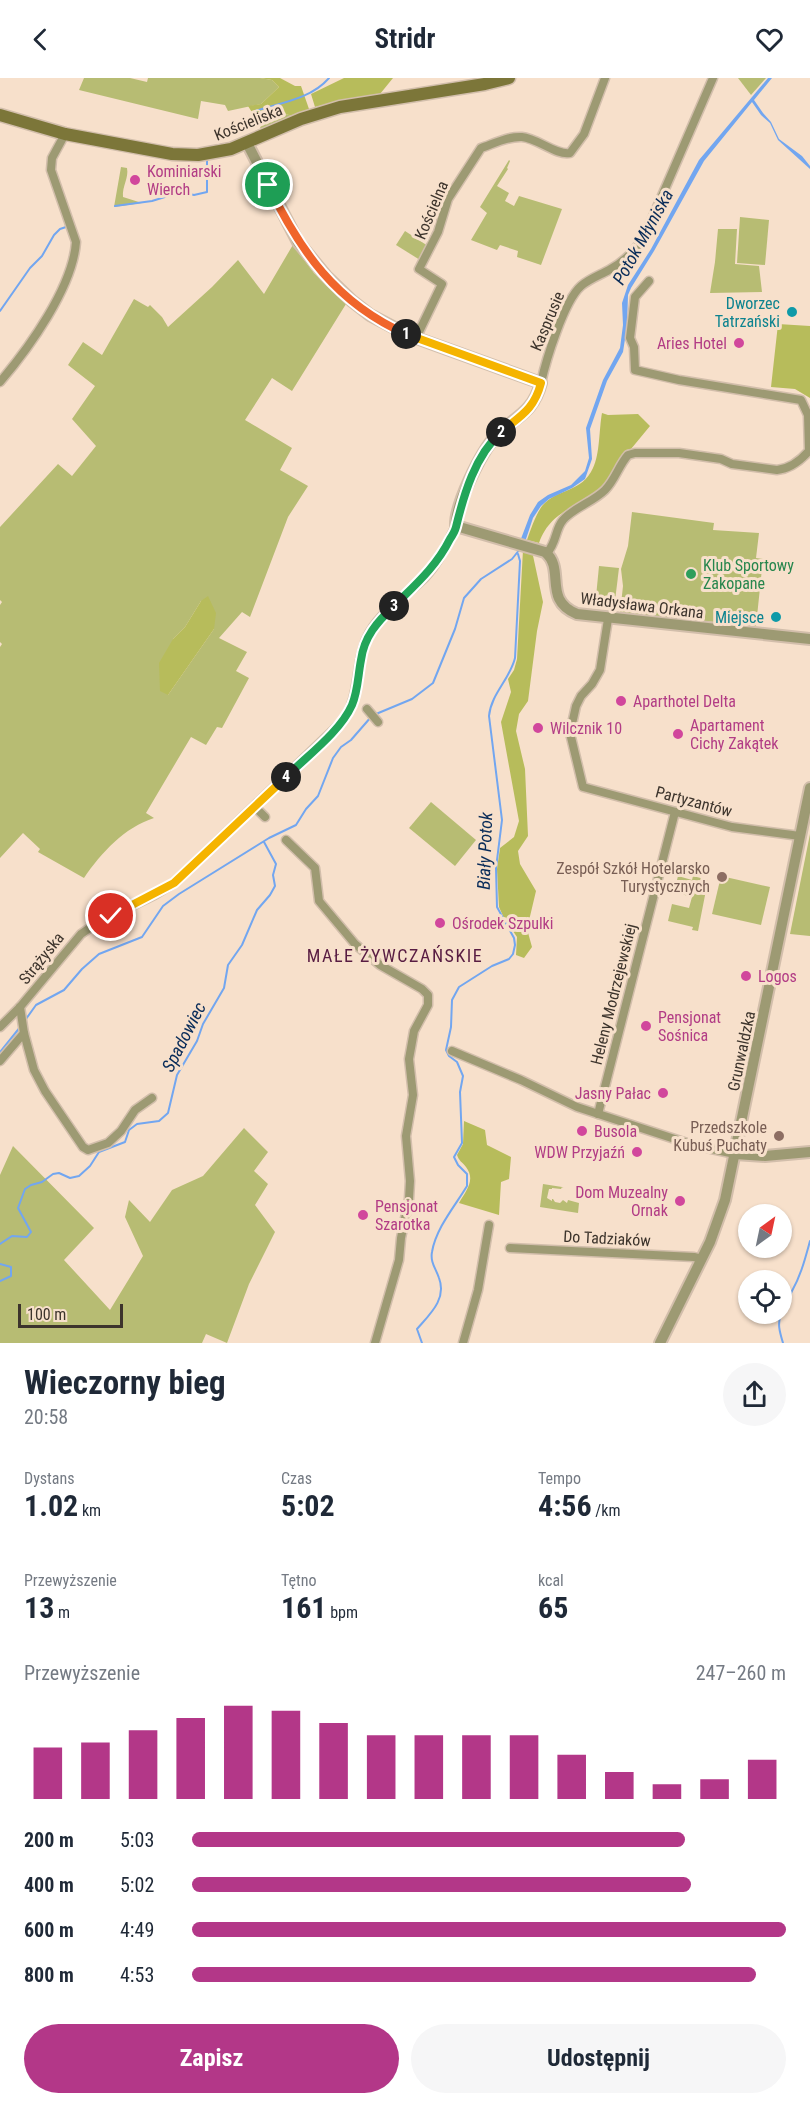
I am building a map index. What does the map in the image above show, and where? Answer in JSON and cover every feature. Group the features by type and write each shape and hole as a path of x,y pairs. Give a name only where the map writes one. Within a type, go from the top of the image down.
{"main road":[{"name":"Kościeliska","path":"0,115 64,134 183,155 214,153 247,143 301,119 340,107 485,84 509,78"}],"street":[{"name":"Kościelna","path":"416,338 442,284 419,269 438,232 448,199 481,148 519,136 544,144 561,153 570,153 584,134 605,78"},
{"name":"Kasprusie","path":"174,883 343,721 355,697 362,652 369,634 382,617 429,572 456,526 466,489 484,454 499,434 530,408 536,398 549,352 575,292 586,282 623,261 635,250 645,235 713,78"},
{"path":"0,382 50,312 75,253 76,242 51,170 52,158 64,134"},
{"path":"247,143 291,230 320,270 364,311 387,325 416,338 541,383"},
{"path":"456,526 547,553 554,544 561,522 569,514 590,503 607,488 628,455 680,453 721,459 732,464 777,470 794,464 809,451 809,415 801,400 679,380 635,370 634,347 630,338 635,297 649,281"},
{"name":"Władysława Orkana","path":"547,553 553,562 555,590 562,604 576,614 810,639"},
{"name":"Partyzantów","path":"608,619 600,670 576,706 570,734 583,787 732,827 800,836"},
{"path":"367,709 378,722"},
{"name":"Grunwaldzka","path":"660,1343 702,1260 723,1208 810,788"},
{"path":"255,807 265,817"},
{"name":"Heleny Modrzejewskiej","path":"598,1113 675,812"},
{"path":"286,840 315,868 320,901 355,944 370,958 422,989 428,995 428,1005 414,1031 409,1059 413,1095 406,1136 410,1181 409,1199 402,1230 398,1266 375,1343"},
{"name":"Strążyska","path":"0,1027 20,1007 81,934 97,923 174,883"},
{"path":"20,1007 34,1070 45,1091 83,1147 88,1150 108,1143 122,1131 135,1110 152,1098"},
{"path":"0,1061 23,1027"},
{"path":"452,1051 577,1107 693,1145 735,1154 765,1156 810,1152"},
{"path":"463,1343 478,1290 489,1225"},
{"name":"Do Tadziaków","path":"510,1248 694,1257 702,1260"}],"green space":[{"path":"84,78 130,78 147,82 148,78 260,78 272,80 279,87 261,104 228,111 225,105 201,101 198,119 79,90"},
{"path":"260,78 280,78 295,86 301,86 309,109 293,116 281,113 255,117 248,106 261,104 279,87 272,80"},
{"path":"344,78 393,78 380,94 315,107 311,94"},
{"path":"738,78 766,78 751,95"},
{"path":"271,113 293,116 261,129 255,117"},
{"path":"509,160 508,169 497,186 509,193 505,201 514,206 519,196 562,209 541,265 517,257 518,251 500,245 497,250 471,240 487,213 480,207"},
{"path":"121,167 127,168 123,197 142,203 114,207"},
{"path":"740,217 769,220 765,265 737,263"},
{"path":"718,229 737,229 735,264 759,266 762,292 710,293"},
{"path":"405,231 428,246 420,260 396,245"},
{"path":"294,243 314,273 346,304 292,391 272,378 245,420 292,448 280,470 308,486 288,517 250,617 242,612 219,638 247,652 236,671 249,678 222,728 217,727 206,745 191,737 146,813 154,818 124,834 98,859 84,878 38,852 40,849 23,833 0,858 0,647 2,644 0,642 0,605 2,602 0,600 0,527 58,464 72,476 96,446 72,419 95,386 68,365 83,342 102,355 134,299 148,307 150,305 168,327 238,260 264,294","holes":["201,601 214,629 168,695 173,639 185,627"]},
{"path":"778,324 810,326 810,398 795,389 771,387"},
{"path":"602,413 608,415 638,414 650,426 631,449 626,450 610,477 599,490 550,523 539,543 527,540 542,506 548,500 582,482 593,468 597,456"},
{"name":"Klub Sportowy Zakopane","path":"632,512 714,523 713,530 759,533 756,558 763,559 756,626 620,613 623,586 621,569 628,546"},
{"path":"523,550 532,551 543,602 528,701 519,714 516,731 525,769 528,836 518,851 520,864 536,891 527,929 532,947 524,958 516,955 517,937 499,907 497,869 500,848 514,837 519,821 501,722 511,692 508,679 517,659"},
{"path":"599,566 619,568 614,609 595,607"},
{"path":"208,596 216,613 214,629 168,695 160,691 159,663 173,639 185,627 201,601"},
{"path":"431,802 476,840 455,866 409,828"},
{"path":"810,834 810,936 790,934"},
{"path":"678,876 692,880 693,876 708,880 698,931 692,930 693,927 668,921 672,904 689,908 692,897 674,892"},
{"path":"721,876 770,887 761,925 712,914"},
{"path":"464,1121 485,1130 487,1145 511,1157 509,1179 501,1182 499,1215 459,1203 470,1181 469,1172 457,1155 463,1144"},
{"path":"244,1128 268,1152 254,1171 268,1184 255,1205 275,1232 249,1284 227,1343 206,1334 202,1343 0,1343 0,1175 13,1146 94,1228 64,1260 110,1310 143,1256 125,1217 129,1200 150,1222 172,1190 203,1176"},
{"path":"543,1184 562,1187 561,1189 549,1189 547,1198 560,1203 563,1200 567,1203 568,1200 579,1203 578,1213 540,1207"}],"water":[{"path":"768,78 772,78 754,100 771,122 779,139 802,156 810,169 778,140 770,123 752,102 704,161 628,295 623,352 607,381 590,429 592,459 585,479 541,506 533,518 524,545 519,544 530,515 538,502 571,485 585,471 589,458 586,428 603,380 620,348 623,325 622,303 628,285 651,249 699,160"}],"waterway":[{"path":"255,111 304,96 329,78"},
{"path":"115,206 152,201 181,192 194,195 207,192 207,160"},
{"path":"0,311 30,268 42,256 54,235 66,227"},
{"name":"Potok Młyniska","path":"376,714 412,699 433,683 455,629 464,598 481,579 512,559 520,549"},
{"name":"Biały Potok","path":"422,1343 417,1329 436,1306 441,1293 439,1278 432,1259 434,1243 467,1186 467,1174 454,1157 462,1143 460,1092 463,1076 457,1062 449,1056 446,1050 451,1027 452,1000 459,987 492,966 509,959 515,945 514,938 497,907 496,868 502,820 489,716 493,701 513,666 515,658 520,561 518,554"},
{"name":"Potok Młyniska","path":"26,1019 36,1005 64,990 99,954 142,937 163,906 179,894 269,838 296,825 318,796 333,758 371,717"},
{"name":"Spadowiec","path":"0,1244 12,1236 27,1237 31,1232 18,1208 25,1189 42,1182 53,1174 59,1173 70,1178 79,1176 90,1166 99,1152 125,1142 129,1130 137,1124 159,1121 168,1113 177,1075 224,988 228,965 242,945 257,910 275,886 273,875 276,864 264,842"},
{"name":"Potok Młyniska","path":"0,1052 21,1026"},
{"path":"792,1290 810,1241"},
{"name":"Spadowiec","path":"0,1264 11,1267 11,1276 0,1281"},
{"path":"779,1324 783,1343"}],"place":[{"name":"Kominiarski Wierch","path":"135,180"},
{"name":"Dworzec Tatrzański","path":"792,312"},
{"name":"Aries Hotel","path":"739,343"},
{"name":"Klub Sportowy Zakopane","path":"691,574"},
{"name":"Miejsce","path":"776,617"},
{"name":"Aparthotel Delta","path":"621,701"},
{"name":"Wilcznik 10","path":"538,728"},
{"name":"Apartament Cichy Zakątek","path":"678,734"},
{"name":"Zespół Szkół Hotelarsko Turystycznych","path":"722,877"},
{"name":"Ośrodek Szpulki","path":"440,923"},
{"name":"Logos","path":"746,976"},
{"name":"Pensjonat Sośnica","path":"646,1026"},
{"name":"Jasny Pałac","path":"663,1093"},
{"name":"Busola","path":"582,1131"},
{"name":"Przedszkole Kubuś Puchaty","path":"779,1136"},
{"name":"WDW Przyjaźń","path":"637,1152"},
{"name":"Dom Muzealny Ornak","path":"680,1201"},
{"name":"Pensjonat Szarotka","path":"363,1215"}],"district":[{"name":"MAŁE ŻYWCZAŃSKIE","path":"395,956"}],"route":[{"path":"111,916 162,891 184,875 343,721 355,697 362,652 369,634 382,617 437,562 456,526 466,489 484,454 499,434 530,408 541,383 408,335 364,311 336,287 305,252 268,185"}]}
